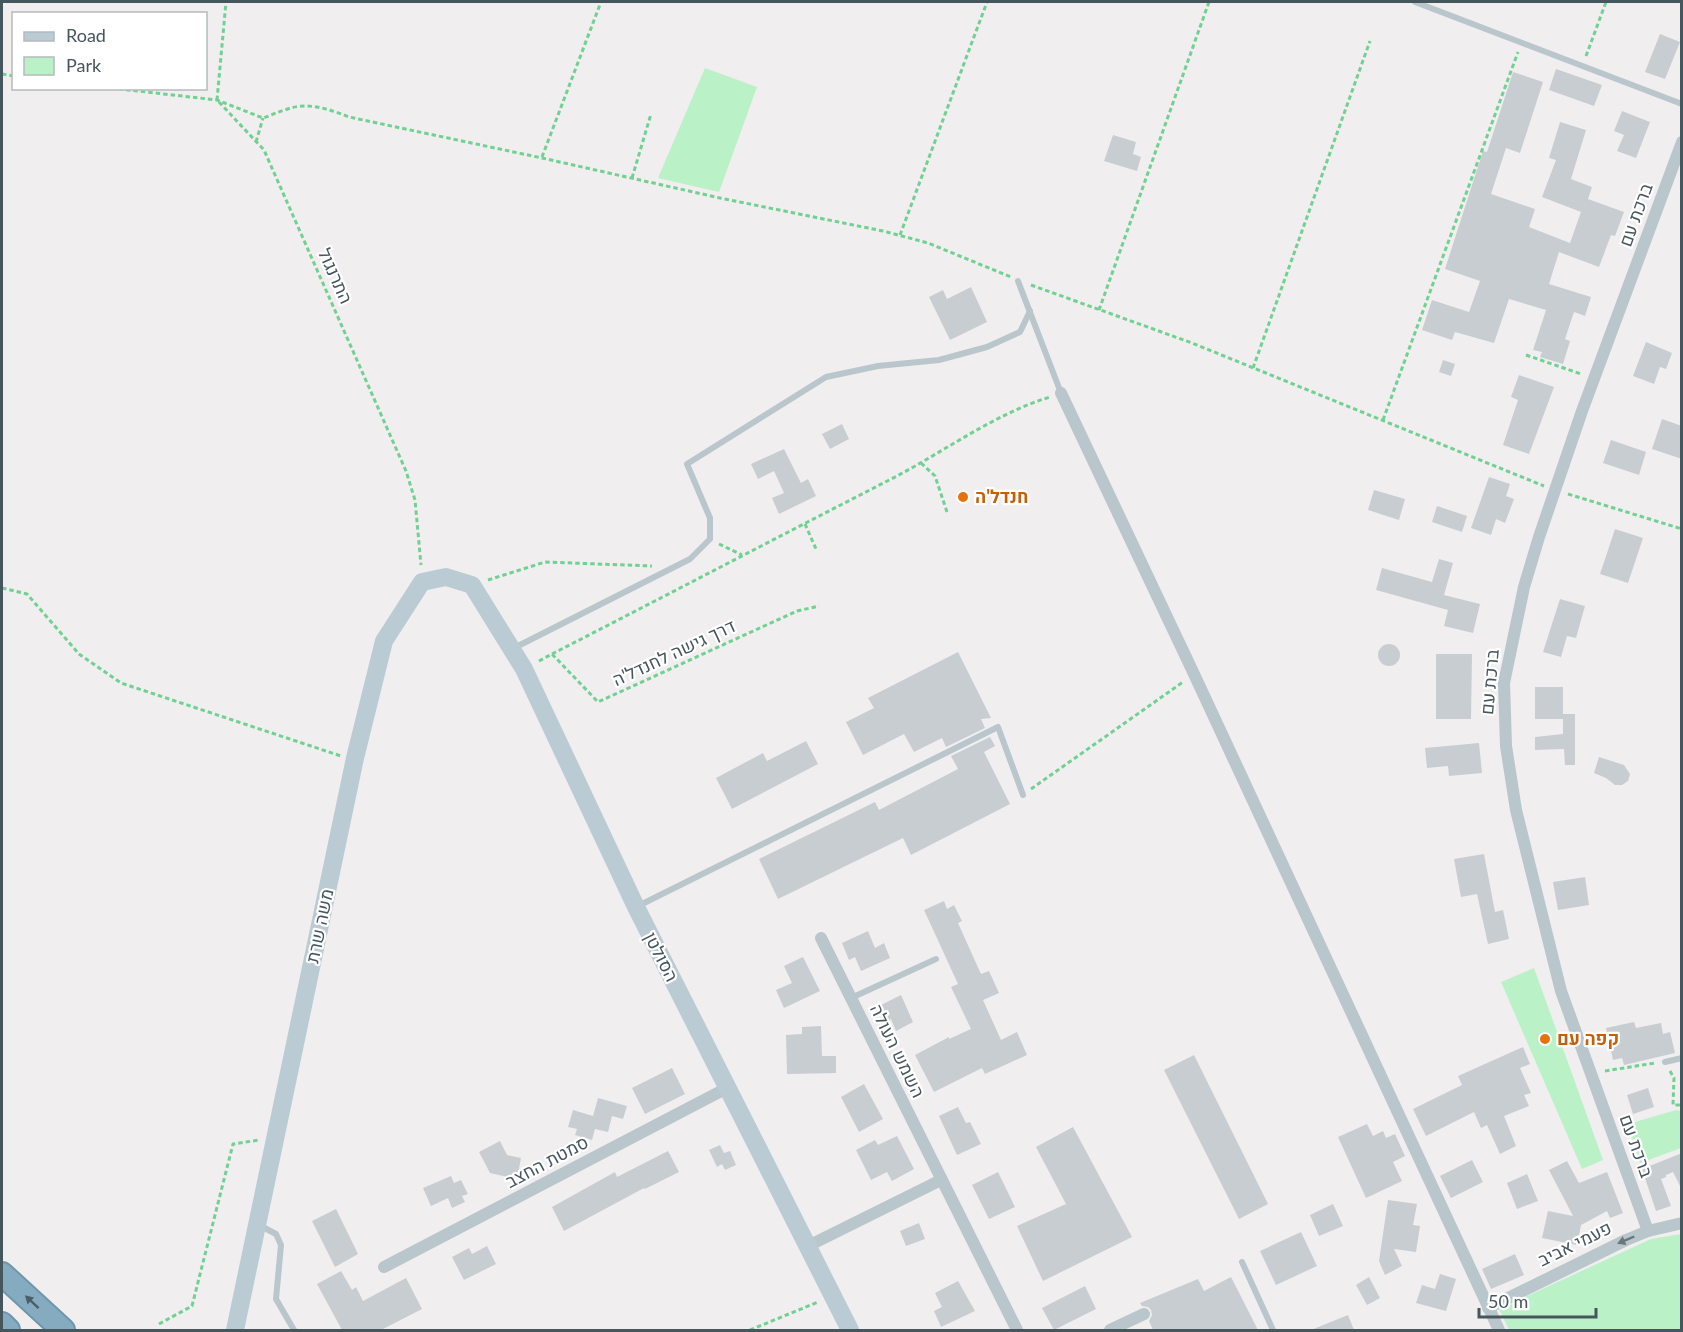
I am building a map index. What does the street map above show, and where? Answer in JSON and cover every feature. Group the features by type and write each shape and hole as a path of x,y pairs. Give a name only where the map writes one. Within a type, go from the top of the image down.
{"highway":[{"path":"2,1274 63,1330"},
{"path":"2,1324 8,1330"}],"street":[{"name":"ברכת עם","path":"1648,1231 1561,991 1516,810 1506,746 1504,684 1511,639 1524,586 1555,490 1682,142"},
{"path":"1061,393 1499,1330"},
{"path":"422,582 446,577 472,585"},
{"name":"משה שרת","path":"235,1330 352,771 384,641 422,582"},
{"name":"הסולטן","path":"472,585 524,669 636,907 850,1330"},
{"name":"השמש העולה","path":"821,938 1017,1330"},
{"name":"סמטת החצב","path":"384,1267 727,1088"},
{"path":"808,1246 941,1180"},
{"name":"פעמי אביב","path":"1488,1308 1603,1250 1648,1231 1682,1223"},
{"path":"1110,1330 1144,1314"}],"lane":[{"path":"1414,2 1682,104"},
{"path":"1018,281 1061,393"},
{"path":"512,650 690,559 710,539 710,518 687,464 826,377 878,366 939,360 987,347 1020,332 1030,311"},
{"path":"636,907 998,728 1023,795"},
{"path":"850,998 936,959"},
{"path":"1665,1062 1682,1058"},
{"path":"257,1224 276,1234 281,1245 276,1299 294,1330"},
{"path":"1242,1262 1274,1330"}],"path":[{"path":"217,100 226,2"},
{"path":"542,158 601,2"},
{"path":"900,235 987,2"},
{"path":"1099,310 1209,2"},
{"path":"1582,66 1606,2"},
{"path":"1253,368 1370,41"},
{"path":"1383,420 1522,42"},
{"path":"129,90 217,100 263,118 300,106 318,107 349,117 900,235 928,243 1018,281 1253,368 1555,490 1682,529"},
{"name":"התרנגול","path":"217,100 264,150 406,471 415,500 422,582"},
{"path":"632,178 651,114"},
{"path":"256,142 263,118"},
{"path":"1526,355 1594,379"},
{"path":"524,669 1037,401 1061,393"},
{"path":"921,463 935,476 947,512"},
{"path":"805,524 816,549"},
{"path":"710,539 742,555"},
{"path":"472,585 545,562 675,566"},
{"path":"2,588 27,594 80,654 121,683 344,757 352,771"},
{"name":"דרך גישה לחנדל'ה","path":"552,654 598,702 797,611 819,606"},
{"path":"1023,795 1194,674"},
{"path":"1590,1072 1665,1062 1674,1078 1673,1105 1682,1105"},
{"path":"159,1324 192,1306 233,1144 275,1138"},
{"path":"750,1330 833,1296"}],"green space":[{"path":"705,68 757,87 719,192 658,178"},
{"path":"1534,968 1603,1160 1582,1169 1501,982"},
{"path":"1676,1110 1681,1111 1681,1148 1640,1163 1628,1124"},
{"path":"1681,1234 1681,1330 1509,1330 1499,1309 1651,1239"}],"building":[{"path":"1660,34 1680,42 1665,79 1645,72"},
{"path":"1556,69 1602,85 1594,106 1549,90"},
{"path":"1513,72 1543,82 1520,153 1506,148 1491,194 1535,209 1529,227 1570,243 1581,212 1542,197 1556,160 1549,158 1560,122 1586,130 1571,179 1592,187 1588,199 1624,212 1615,236 1611,235 1599,267 1559,252 1549,284 1591,297 1585,316 1574,312 1565,339 1570,341 1563,364 1540,357 1542,352 1533,350 1546,310 1509,299 1494,343 1455,332 1452,340 1422,330 1432,300 1469,312 1480,281 1445,269 1483,151 1487,152"},
{"path":"1622,111 1650,122 1636,158 1617,151 1624,135 1614,131"},
{"path":"1113,135 1136,142 1133,154 1141,157 1137,171 1104,161"},
{"path":"971,287 987,322 950,340 929,297 943,290 947,299"},
{"path":"1646,342 1672,353 1666,369 1660,367 1654,384 1633,376"},
{"path":"1443,360 1455,364 1451,376 1439,372"},
{"path":"1519,375 1554,387 1529,454 1503,445 1518,400 1511,397"},
{"path":"1662,419 1682,426 1682,459 1652,449"},
{"path":"842,424 849,439 830,449 822,434"},
{"path":"1611,440 1646,452 1639,475 1603,463"},
{"path":"784,449 801,483 808,479 816,496 779,514 772,498 784,493 774,471 758,479 751,464"},
{"path":"1489,477 1510,484 1506,496 1514,499 1505,523 1496,519 1491,535 1471,528"},
{"path":"1374,490 1405,499 1399,520 1368,510"},
{"path":"1437,506 1467,516 1462,532 1432,522"},
{"path":"1615,529 1643,538 1628,583 1600,574"},
{"path":"1439,559 1453,563 1444,595 1480,604 1473,633 1444,626 1448,610 1376,590 1382,568 1432,582"},
{"path":"1560,599 1585,606 1576,638 1567,636 1561,657 1543,652"},
{"path":"1389,644 1397,647 1400,655 1397,663 1389,666 1381,663 1378,655 1381,647"},
{"path":"958,652 991,718 981,719 985,728 946,747 942,738 914,752 904,734 863,755 846,722 874,708 868,698"},
{"path":"1436,654 1472,654 1471,719 1436,719"},
{"path":"1535,687 1563,687 1563,714 1575,714 1575,765 1565,765 1564,749 1535,750 1535,737 1563,734 1563,719 1535,719"},
{"path":"990,737 995,746 984,752 1010,804 911,855 903,838 778,899 759,859 875,802 879,810 958,769 951,756"},
{"path":"806,741 818,764 732,809 716,778 763,753 767,761"},
{"path":"1479,743 1482,773 1449,776 1448,766 1427,768 1425,748"},
{"path":"1599,757 1624,765 1630,774 1628,781 1622,785 1615,785 1594,773"},
{"path":"1484,854 1495,912 1503,910 1509,939 1488,944 1477,894 1461,897 1454,859"},
{"path":"1585,877 1589,905 1558,910 1553,882"},
{"path":"944,901 947,909 954,905 962,921 958,923 981,974 989,971 999,993 983,1000 1001,1040 1017,1032 1027,1055 985,1074 982,1068 934,1092 915,1055 949,1037 949,1039 971,1029 951,987 958,984 924,910"},
{"path":"868,931 875,948 884,943 890,958 861,971 855,957 849,960 842,943"},
{"path":"803,957 820,991 784,1008 776,990 792,983 784,966"},
{"path":"901,995 913,1022 896,1031 891,1019 884,1023 877,1007"},
{"path":"1634,1022 1636,1028 1661,1023 1663,1034 1670,1032 1675,1053 1624,1065 1622,1058 1613,1060 1606,1028"},
{"path":"821,1026 822,1056 836,1056 836,1073 787,1074 786,1035 802,1034 802,1027"},
{"path":"1523,1047 1530,1064 1520,1068 1531,1093 1524,1095 1529,1106 1504,1116 1516,1146 1500,1154 1487,1125 1481,1128 1474,1112 1426,1136 1413,1109 1462,1085 1458,1076"},
{"path":"1194,1055 1268,1204 1239,1219 1164,1070"},
{"path":"672,1068 685,1094 645,1114 632,1088"},
{"path":"864,1084 883,1119 859,1132 841,1097"},
{"path":"1648,1088 1654,1107 1633,1114 1627,1095"},
{"path":"598,1098 627,1106 623,1119 612,1116 608,1132 595,1129 592,1140 575,1135 577,1129 568,1127 573,1110 593,1116"},
{"path":"958,1107 966,1123 970,1122 981,1144 957,1155 939,1116"},
{"path":"1367,1124 1373,1136 1383,1131 1386,1138 1395,1134 1405,1156 1393,1162 1402,1181 1366,1198 1338,1137"},
{"path":"1073,1127 1132,1237 1043,1281 1017,1226 1066,1204 1036,1147"},
{"path":"897,1136 914,1169 892,1181 887,1172 871,1180 856,1150 875,1140 878,1145"},
{"path":"500,1141 507,1155 521,1158 517,1179 490,1173 479,1152"},
{"path":"720,1145 724,1153 730,1151 736,1165 725,1170 722,1164 717,1167 709,1150"},
{"path":"668,1151 679,1172 564,1231 552,1207 615,1172 617,1177"},
{"path":"1682,1153 1682,1190 1673,1172 1661,1179 1671,1206 1656,1211 1642,1169"},
{"path":"1472,1160 1483,1182 1451,1198 1440,1176"},
{"path":"1567,1161 1579,1183 1607,1172 1623,1213 1610,1218 1607,1211 1581,1225 1577,1245 1542,1238 1548,1211 1573,1216 1549,1170"},
{"path":"998,1172 1015,1207 989,1219 972,1185"},
{"path":"1527,1174 1538,1201 1517,1209 1507,1183"},
{"path":"451,1176 454,1183 461,1180 468,1194 462,1196 465,1202 452,1208 448,1198 431,1206 423,1188"},
{"path":"1388,1200 1417,1204 1413,1225 1420,1226 1416,1252 1394,1249 1402,1266 1385,1275 1379,1261"},
{"path":"1333,1204 1343,1226 1319,1236 1310,1215"},
{"path":"336,1209 358,1254 335,1267 312,1221"},
{"path":"919,1223 925,1239 906,1246 900,1231"},
{"path":"1301,1232 1317,1266 1276,1285 1260,1251"},
{"path":"487,1246 496,1264 464,1280 452,1257 469,1248 472,1254"},
{"path":"1515,1254 1524,1275 1491,1289 1482,1269"},
{"path":"341,1271 352,1290 356,1287 363,1301 406,1278 422,1309 381,1330 342,1330 317,1284"},
{"path":"1440,1274 1456,1279 1446,1311 1416,1303 1422,1285 1435,1289"},
{"path":"1231,1277 1258,1330 1153,1330 1149,1321 1152,1315 1151,1310 1140,1303 1198,1279 1204,1291"},
{"path":"1369,1277 1380,1298 1367,1305 1356,1285"},
{"path":"958,1281 975,1311 941,1327 934,1311 942,1307 935,1293"},
{"path":"1085,1286 1096,1309 1054,1330 1042,1308"},
{"path":"1348,1315 1354,1330 1311,1330"}],"place":[{"name":"חנדל'ה","path":"963,497"},
{"name":"קפה עם","path":"1545,1039"}]}
